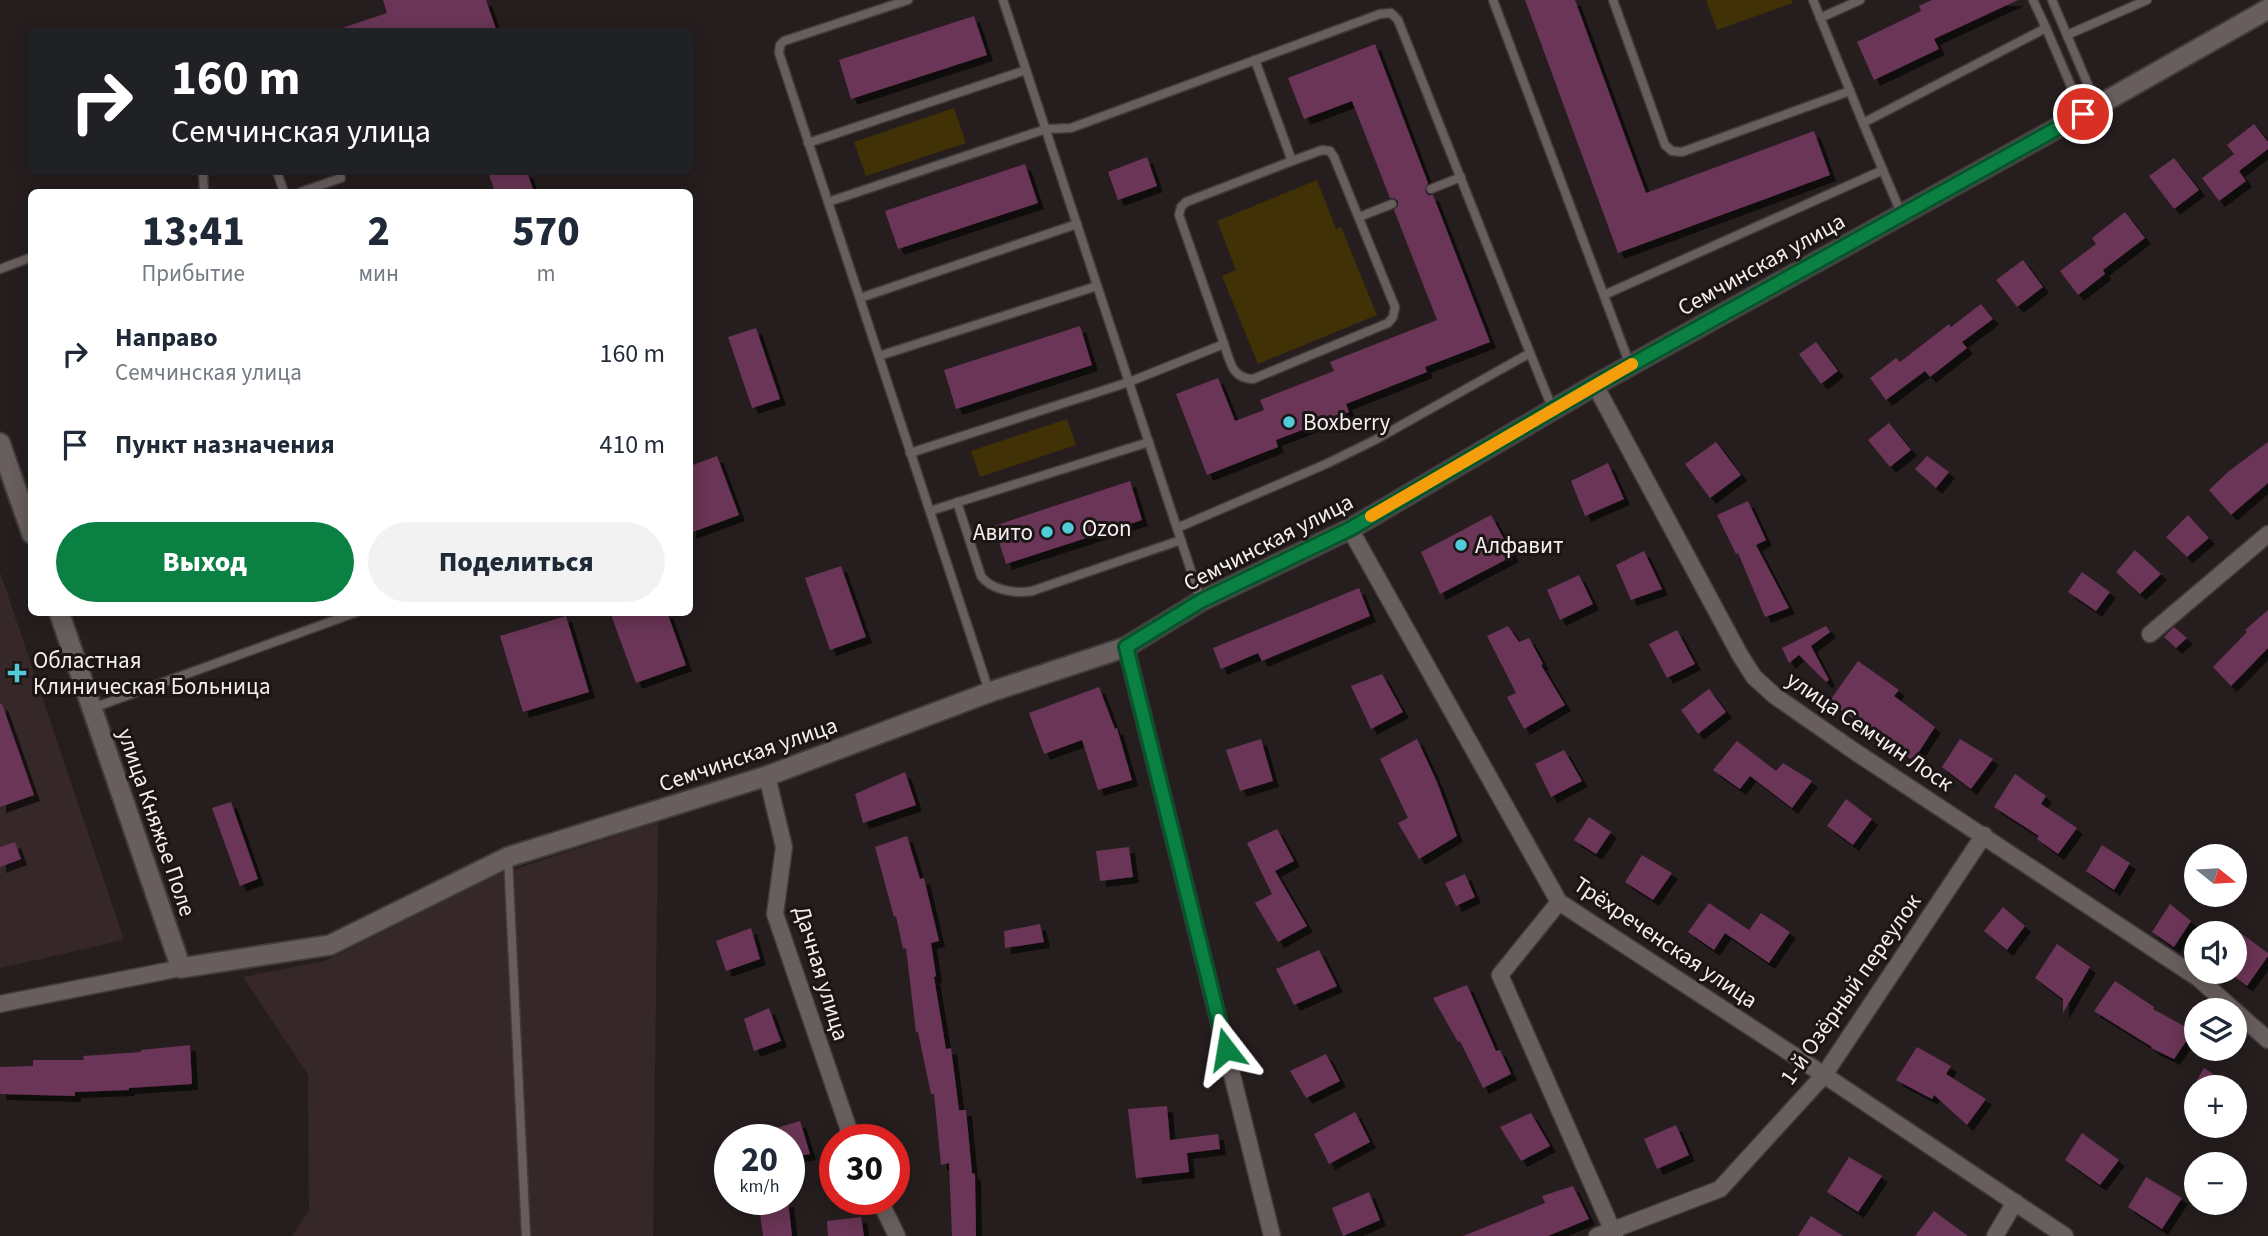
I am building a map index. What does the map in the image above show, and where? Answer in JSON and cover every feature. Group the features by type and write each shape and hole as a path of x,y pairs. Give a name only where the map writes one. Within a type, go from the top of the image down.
{"street":[{"name":"Семчинская улица","path":"181,968 330,945 508,857 767,776 990,692 1126,647 1201,601 1350,529 1630,365 2268,9"},
{"name":"улица Семчин Лоск","path":"1595,385 1754,677 1775,696 1854,751 2199,978 2221,998"},
{"path":"0,443 28,523"},
{"name":"Трёхреченская улица","path":"1350,529 1559,902 1824,1074 2065,1236"},
{"path":"2150,634 2268,534"},
{"name":"улица Княжье Поле","path":"60,616 181,968"},
{"path":"1126,647 1272,1236"},
{"name":"Дачная улица","path":"767,776 785,847 775,914 847,1124"},
{"name":"1-й Озёрный переулок","path":"1608,1234 1720,1189 1824,1074 1983,835"},
{"path":"1559,902 1500,975 1608,1234"},
{"path":"0,1004 181,968"},
{"name":"улица Семчин Лоск","path":"2247,1021 2268,1040"},
{"path":"1995,1236 2015,1202"},
{"path":"887,1215 897,1236"}],"lane":[{"path":"908,0 784,41 779,45 779,53 990,692"},
{"path":"1003,0 1201,601"},
{"path":"1493,0 1630,365"},
{"path":"1613,0 1665,145 1672,151 1682,152 1850,91"},
{"path":"1812,0 1901,214"},
{"path":"1820,18 1860,0"},
{"path":"2034,0 2090,110"},
{"path":"2052,0 2067,35 2090,110"},
{"path":"2067,35 2147,0"},
{"path":"828,202 1046,129 1071,128 1380,13 1391,13 1398,20 1553,410"},
{"path":"1863,123 2046,28"},
{"path":"1255,60 1292,161"},
{"path":"808,143 1026,70"},
{"path":"1322,150 1330,151 1335,157 1359,217 1395,307 1394,317 1388,323 1252,379 1242,379 1234,372 1224,344 1179,215 1181,207 1195,198 1322,150"},
{"path":"1604,295 1883,170"},
{"path":"310,189 341,178 340,175"},
{"path":"1431,189 1461,177"},
{"path":"1359,217 1392,204"},
{"path":"860,298 1077,224"},
{"path":"0,269 28,258"},
{"path":"879,356 1097,286"},
{"path":"911,453 1129,382 1224,344"},
{"path":"1177,528 1375,440 1530,353"},
{"path":"930,511 1149,442"},
{"path":"957,502 981,576 992,586 1012,591 1032,591 1181,540"},
{"path":"92,708 346,616"},
{"path":"508,857 526,1236"}],"shaded area":[{"path":"1706,0 1792,0 1793,3 1717,30"},
{"path":"954,108 966,143 866,176 854,142"},
{"path":"1317,180 1336,229 1341,227 1377,315 1258,364 1222,276 1236,270 1217,221"},
{"path":"1067,419 1076,445 980,477 971,451"},
{"name":"Областная Клиническая Больница","path":"0,572 124,940 0,968"},
{"path":"658,822 653,1236 292,1236 309,1210 308,1075 243,977 325,961 497,875"}],"building":[{"path":"383,0 486,0 496,28 342,28 387,13"},
{"path":"1525,0 1575,0 1646,193 1814,131 1830,175 1618,253"},
{"path":"1932,0 2018,0 1934,39 1939,49 1874,80 1857,42 1921,11 1919,6"},
{"path":"974,16 987,55 851,99 839,60"},
{"path":"1375,44 1428,183 1425,191 1428,195 1433,195 1490,342 1425,367 1427,372 1346,404 1349,412 1276,440 1278,447 1207,475 1176,394 1218,378 1235,421 1264,410 1260,400 1334,371 1330,362 1437,320 1394,210 1398,201 1390,198 1352,101 1304,119 1288,78"},
{"path":"2254,124 2268,142 2268,149 2239,171 2246,181 2219,201 2202,178 2234,154 2227,145"},
{"path":"1147,157 1157,186 1118,200 1108,172"},
{"path":"2174,158 2199,190 2174,209 2149,176"},
{"path":"1025,164 1038,203 898,249 885,211"},
{"path":"489,175 528,175 533,189 494,189"},
{"path":"2125,212 2145,238 2103,270 2105,274 2078,295 2060,271 2096,244 2092,238"},
{"path":"2023,260 2043,287 2017,307 1996,280"},
{"path":"1981,304 1993,319 1962,342 1967,348 1930,377 1925,371 1886,400 1870,378 1896,358 1900,362 1949,324 1951,327"},
{"path":"1080,326 1092,365 956,409 944,370"},
{"path":"756,328 780,399 752,408 728,337"},
{"path":"1816,342 1838,371 1821,384 1799,354"},
{"path":"1889,423 1911,450 1890,467 1868,440"},
{"path":"1716,442 1741,475 1710,498 1685,464"},
{"path":"2268,442 2268,483 2231,515 2209,490 2229,471"},
{"path":"717,456 739,515 693,532 693,465"},
{"path":"1927,456 1949,472 1936,488 1915,469"},
{"path":"1608,463 1624,499 1585,516 1571,481"},
{"path":"1130,481 1142,520 1006,564 994,526"},
{"path":"1748,501 1766,540 1756,545 1789,608 1765,617 1738,553 1736,554 1717,515"},
{"path":"1491,515 1513,556 1440,594 1421,552"},
{"path":"2188,515 2209,538 2187,557 2166,537"},
{"path":"2135,550 2161,574 2140,594 2116,572"},
{"path":"1644,551 1662,589 1631,600 1616,565"},
{"path":"841,566 866,637 830,650 805,578"},
{"path":"2082,572 2110,592 2096,611 2068,592"},
{"path":"1579,575 1593,604 1560,620 1547,590"},
{"path":"1359,588 1370,616 1262,661 1258,653 1221,669 1213,648"},
{"path":"2268,610 2268,648 2231,686 2213,667 2247,632 2245,630"},
{"path":"566,616 589,692 523,712 500,636"},
{"path":"611,616 668,616 686,665 636,683"},
{"path":"1508,626 1519,642 1529,638 1543,664 1541,665 1565,705 1524,729 1507,697 1516,693 1487,636"},
{"path":"1826,626 1830,632 1811,646 1829,680 1826,682 1799,655 1789,663 1782,648"},
{"path":"2174,627 2187,638 2176,648 2164,637"},
{"path":"1677,630 1695,664 1667,678 1649,644"},
{"path":"1858,661 1899,690 1894,696 1935,727 1913,761 1829,702"},
{"path":"1382,674 1403,712 1371,729 1351,686"},
{"path":"1099,687 1115,729 1117,728 1132,780 1098,790 1082,740 1044,754 1029,713"},
{"path":"1709,689 1726,712 1698,734 1681,710"},
{"path":"0,704 34,795 0,807"},
{"path":"1261,739 1273,781 1240,791 1226,750"},
{"path":"1417,739 1457,836 1419,859 1398,823 1408,818 1380,759"},
{"path":"1960,739 1993,759 1971,789 1942,767"},
{"path":"1737,741 1776,771 1783,763 1812,781 1792,808 1750,776 1740,789 1713,770"},
{"path":"1564,750 1582,781 1551,797 1535,764"},
{"path":"905,772 916,805 863,823 855,794"},
{"path":"2015,774 2046,796 2041,804 2077,828 2058,854 2037,839 2039,836 1994,807"},
{"path":"1846,799 1872,819 1853,845 1827,826"},
{"path":"231,802 258,879 240,886 212,808"},
{"path":"1589,817 1611,832 1596,854 1574,840"},
{"path":"1277,829 1294,861 1275,871 1307,926 1278,942 1255,903 1272,894 1247,843"},
{"path":"907,836 920,879 924,878 939,941 931,943 934,977 946,1049 951,1048 959,1110 966,1110 972,1173 975,1174 976,1236 952,1236 949,1163 941,1165 934,1094 931,1094 916,1032 906,948 903,949 875,847"},
{"path":"15,842 21,859 0,867 0,847"},
{"path":"2102,845 2130,863 2114,890 2086,871"},
{"path":"1129,847 1133,877 1100,881 1096,851"},
{"path":"1642,855 1672,873 1653,900 1625,882"},
{"path":"1465,874 1475,897 1456,906 1445,883"},
{"path":"1709,903 1749,930 1761,913 1790,932 1769,963 1725,933 1714,950 1688,932"},
{"path":"2170,904 2191,921 2184,921 2184,932 2174,947 2152,932"},
{"path":"2003,907 2025,926 2007,950 1984,931"},
{"path":"1040,924 1044,942 1005,948 1004,931"},
{"path":"751,928 760,959 726,971 716,941"},
{"path":"2247,938 2268,953 2268,956 2247,986 2244,984 2247,984"},
{"path":"2057,944 2090,967 2063,1013 2063,999 2035,978"},
{"path":"1319,950 1337,986 1294,1005 1276,969"},
{"path":"2115,981 2154,1007 2153,1009 2184,1026 2184,1044 2174,1059 2151,1048 2094,1011"},
{"path":"1467,985 1496,1051 1500,1050 1511,1074 1483,1088 1460,1041 1458,1042 1433,998"},
{"path":"769,1008 781,1041 754,1051 744,1019"},
{"path":"190,1045 192,1084 75,1092 75,1096 0,1094 0,1067 33,1066 33,1060 84,1060 83,1056"},
{"path":"1917,1047 1951,1066 1946,1074 1986,1099 1967,1125 1934,1095 1932,1099 1896,1080"},
{"path":"1326,1054 1340,1081 1306,1098 1290,1071"},
{"path":"2204,1068 2215,1075 2200,1075"},
{"path":"1167,1106 1170,1140 1218,1134 1220,1149 1187,1153 1189,1172 1136,1178 1128,1109"},
{"path":"1355,1112 1370,1142 1329,1164 1314,1134"},
{"path":"1531,1113 1550,1146 1521,1161 1500,1127"},
{"path":"1676,1125 1689,1155 1657,1169 1644,1139"},
{"path":"2082,1133 2119,1160 2100,1185 2065,1160"},
{"path":"805,1138 810,1154 805,1155"},
{"path":"1849,1157 1882,1176 1858,1212 1827,1192"},
{"path":"2146,1177 2182,1198 2162,1229 2128,1207"},
{"path":"1573,1186 1589,1219 1548,1236 1463,1236 1545,1203 1542,1196"},
{"path":"1369,1192 1380,1220 1343,1236 1332,1208"},
{"path":"1934,1211 1968,1236 1915,1236"},
{"path":"760,1215 790,1215 792,1236 763,1236"},
{"path":"1811,1216 1843,1236 1798,1236"},
{"path":"861,1217 864,1236 828,1236 827,1221"}],"slow traffic":[{"path":"1371,516 1632,364"}],"place":[{"name":"Boxberry","path":"1289,422"},
{"name":"Ozon","path":"1068,528"},
{"name":"Авито","path":"1047,532"},
{"name":"Алфавит","path":"1461,545"},
{"name":"Областная Клиническая Больница","path":"17,673"}],"route":[{"path":"1226,1049 1126,647 1201,601 1350,529 1595,385 2083,114"}]}
